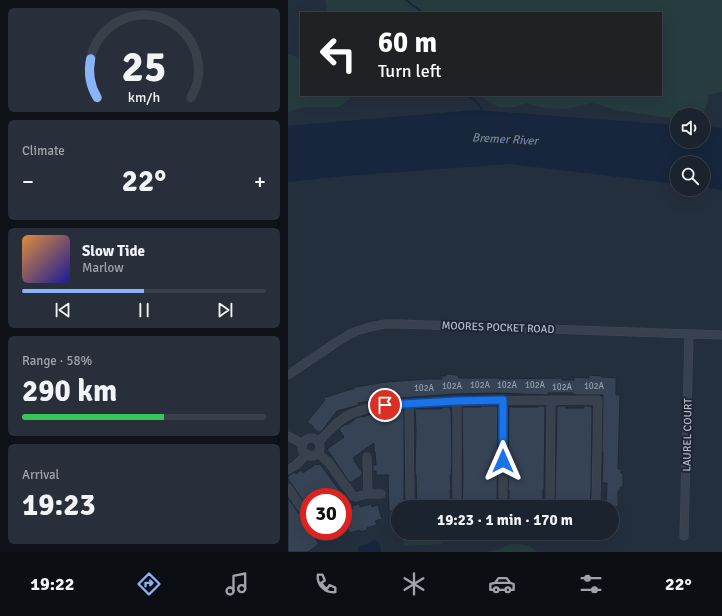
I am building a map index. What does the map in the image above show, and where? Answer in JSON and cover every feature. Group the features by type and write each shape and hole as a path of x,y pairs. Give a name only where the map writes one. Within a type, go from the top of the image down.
{"street":[{"name":"MOORES POCKET ROAD","path":"288,375 343,338 357,331 385,324 722,335"},
{"name":"LAUREL COURT","path":"684,536 689,334"},
{"path":"503,400 503,497"},
{"path":"319,441 345,416 372,406 457,401 598,400 596,500"},
{"path":"457,401 457,498"},
{"path":"550,497 551,401"},
{"path":"409,404 410,500"},
{"path":"288,436 303,444"},
{"path":"316,438 320,445 318,453 313,456 307,454 303,450 303,444 305,440 316,438"},
{"path":"318,453 329,463 353,496 357,497 368,494 381,494"},
{"path":"288,470 307,454"},
{"path":"367,457 368,494"},
{"path":"288,488 300,506"}],"green space":[{"path":"325,0 722,0 722,92 708,95 706,108 670,108 670,118 615,110 592,102 566,109 546,108 526,103 515,107 499,107 478,96 662,96 662,12 327,12"},
{"path":"288,54 300,57 300,96 355,96 339,107 305,107 288,112"},
{"path":"404,540 443,540 443,544 404,546"},
{"path":"512,544 526,545 538,552 486,552 497,550"}],"water":[{"name":"Bremer River","path":"475,110 670,124 670,148 710,148 710,127 722,128 722,190 710,188 710,156 670,156 670,183 509,164 346,176 288,182 288,126"},
{"path":"373,540 380,544 381,552 358,552 361,545 368,544"}],"building":[{"path":"446,374 458,375 459,378 562,378 562,380 574,380 574,377 589,378 589,375 616,378 616,395 620,395 618,469 621,469 621,473 623,473 623,487 620,487 620,491 618,491 618,500 606,500 607,483 602,483 603,395 577,395 573,393 548,393 548,395 497,393 455,394 377,400 358,403 359,405 337,411 321,432 318,432 307,422 325,400 323,398 355,387 386,382 442,379 442,376 446,376"},
{"path":"496,406 498,408 497,500 462,500 462,407"},
{"path":"545,406 543,500 509,500 509,407"},
{"path":"557,406 566,406 566,408 584,408 584,406 590,406 592,408 590,500 555,500"},
{"path":"442,407 449,407 451,410 452,461 450,475 451,500 417,500 415,475 415,409 442,409"},
{"path":"404,410 404,500 391,500 391,511 389,511 388,475 376,475 376,471 373,471 373,465 376,465 374,443 353,458 362,472 362,475 350,483 327,449 344,437 339,429 346,424 347,425 355,418 387,411"},
{"path":"316,464 320,464 337,488 300,488 300,496 288,479 288,476 295,472 296,474 301,470 303,473"},
{"path":"288,498 300,515 300,540 316,540 319,544 308,552 288,552"},
{"path":"359,504 360,507 371,504 372,507 378,505 382,519 375,521 377,525 367,528 367,530 352,532 352,506"}],"waterway":[{"path":"406,0 422,12"},
{"path":"468,96 479,105 483,113"}],"route":[{"path":"385,405 503,400 503,461"}]}
